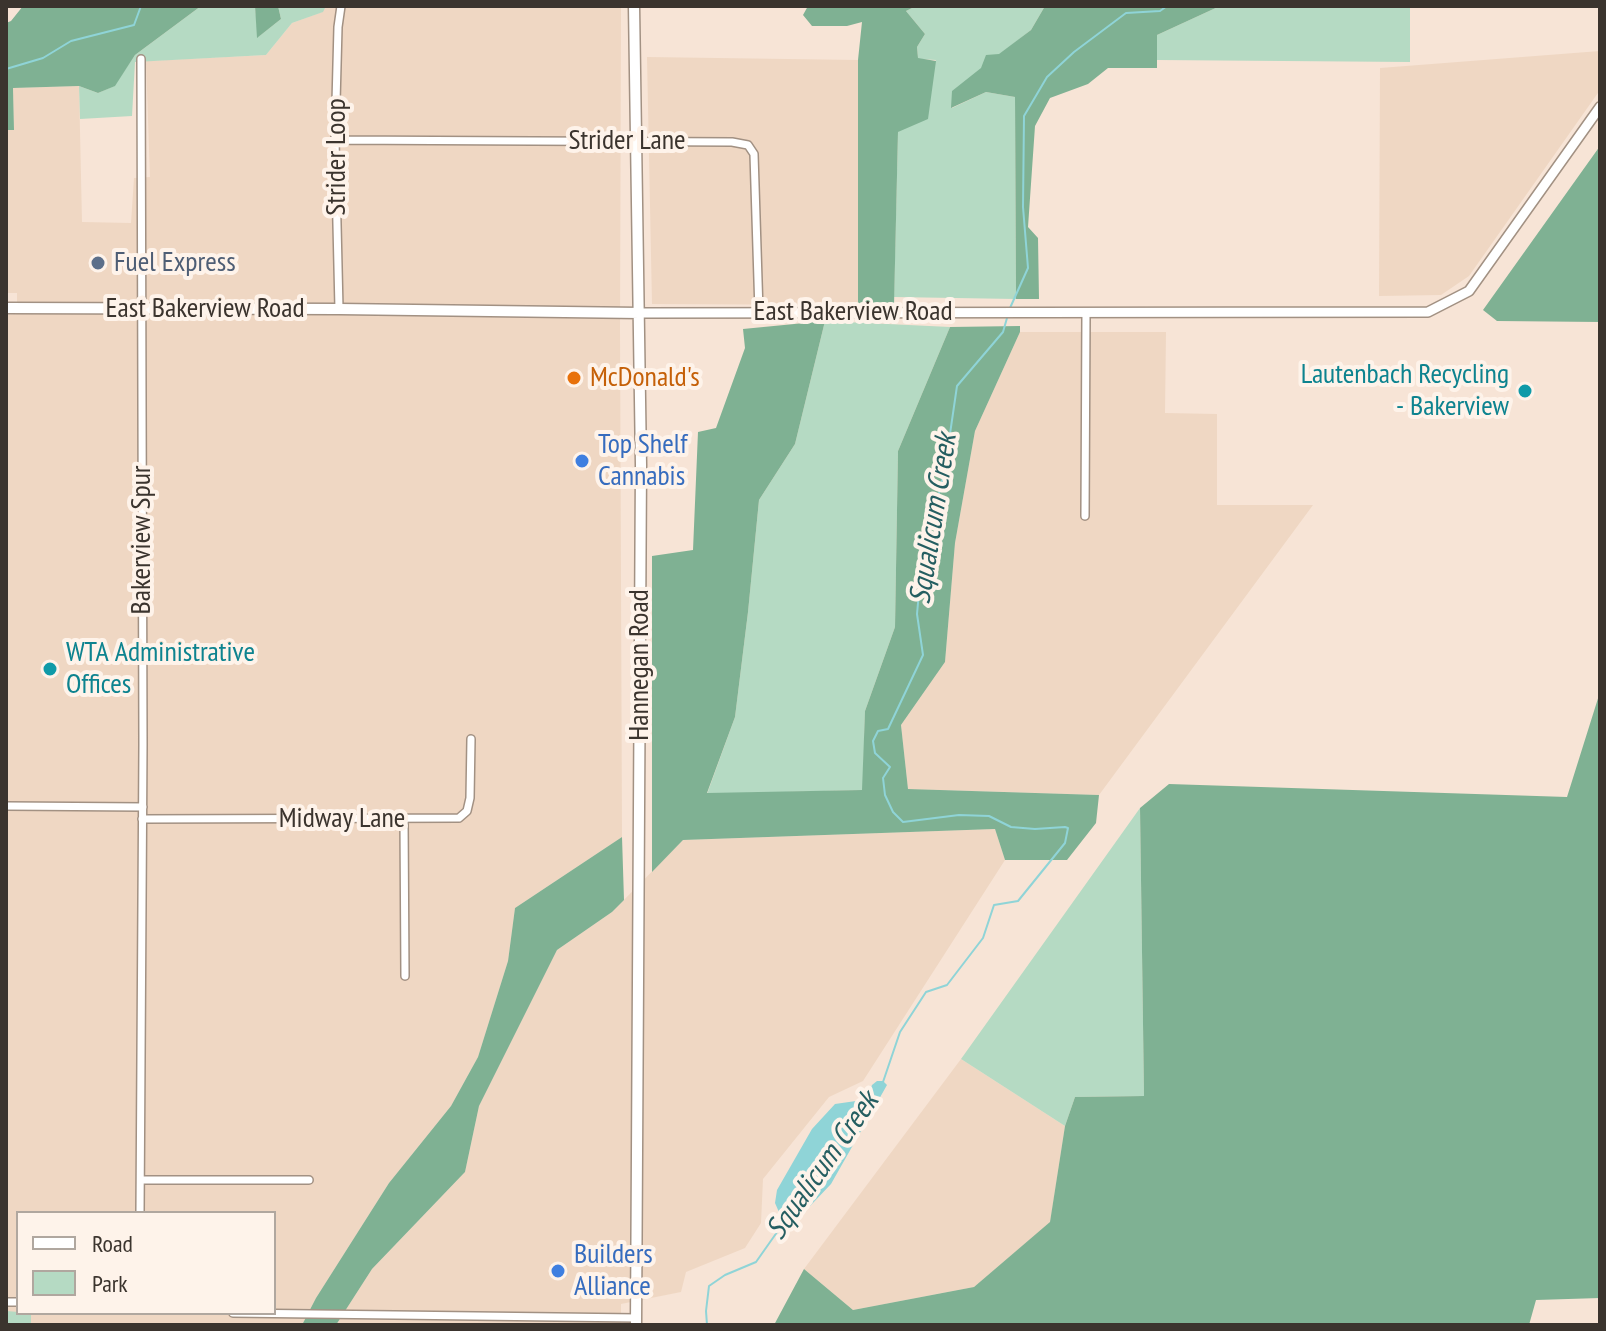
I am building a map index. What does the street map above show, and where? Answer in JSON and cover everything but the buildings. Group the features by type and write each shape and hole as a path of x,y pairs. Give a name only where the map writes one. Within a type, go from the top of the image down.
{"main road":[{"name":"Hannegan Road","path":"634,6 641,484 636,1322"},
{"name":"East Bakerview Road","path":"6,308 640,313"}],"street":[{"name":"Strider Loop","path":"339,309 335,140 341,6"},
{"name":"Bakerview Spur","path":"140,1211 143,807 141,59"},
{"name":"East Bakerview Road","path":"640,313 1428,312 1469,291 1600,107"},
{"name":"Strider Lane","path":"335,140 742,142 754,154 759,312"},
{"path":"1085,516 1086,312"},
{"name":"Midway Lane","path":"142,819 459,818 467,811 470,798 471,739"},
{"path":"6,806 143,807"},
{"path":"404,819 405,976"},
{"path":"141,1180 309,1180"},
{"path":"276,1314 636,1322"}],"shaded area":[{"path":"326,6 621,6 622,837 515,908 508,961 478,1057 451,1106 389,1183 302,1325 6,1325 6,315 17,314 17,293 6,293 6,130 14,130 13,88 79,86 82,222 131,223 134,178 150,177 146,61 266,55 292,23 322,12"},
{"path":"1600,51 1600,90 1469,276 1441,295 1379,296 1380,68"},
{"path":"647,57 858,60 858,305 652,304"},
{"path":"1020,332 1166,332 1165,413 1217,414 1217,505 1313,505 1099,795 908,789 901,725 945,662 955,543 975,431"},
{"path":"995,829 1005,860 863,1081 829,1097 763,1179 761,1223 745,1248 686,1272 681,1292 621,1304 621,1325 336,1325 372,1269 465,1172 479,1106 557,950 612,912 683,840"},
{"path":"961,1059 1065,1126 1050,1223 974,1287 853,1310 804,1269"}],"green space":[{"path":"23,6 201,6 135,55 115,86 98,93 79,86 13,88 14,130 6,130 6,23"},
{"path":"201,6 255,6 258,37 281,19 278,6 326,6 323,12 292,23 266,55 135,62 132,116 80,119 79,86 98,93 114,86 135,55"},
{"path":"255,6 278,6 281,19 257,38"},
{"path":"808,6 916,6 906,11 925,34 917,47 918,58 936,61 928,119 898,132 894,306 858,305 858,60 862,22 847,26 812,26 803,15"},
{"path":"916,6 1045,6 1031,30 952,92 952,108 986,92 1015,97 1016,299 894,297 898,132 936,60 918,59 917,47 925,34 906,11"},
{"path":"1045,6 1220,6 1157,35 1157,68 1108,68 1088,84 1050,98 1035,126 1028,227 1038,238 1039,299 1016,299 1015,97 986,92 951,108 952,91 981,68 986,55 999,54 1031,30"},
{"path":"1220,6 1410,6 1410,62 1157,60 1157,35"},
{"path":"1600,146 1600,322 1497,321 1483,310"},
{"path":"825,321 950,327 898,451 895,627 865,711 863,790 707,794 735,717 759,500 795,444"},
{"path":"825,321 795,444 759,500 735,717 707,793 862,790 865,711 895,627 898,451 950,327 1020,326 975,431 955,543 945,662 901,725 908,789 1099,795 1096,823 1067,860 1005,860 995,829 683,840 652,872 652,556 693,550 698,432 716,428 745,348 743,329"},
{"path":"1600,692 1600,1298 1536,1300 1529,1325 774,1325 804,1269 853,1310 974,1287 1050,1222 1065,1126 1075,1097 1144,1096 1140,808 1169,784 1567,797"},
{"path":"1140,808 1144,1096 1075,1097 1065,1126 961,1059"},
{"path":"622,837 624,900 612,912 557,950 479,1106 465,1172 372,1269 336,1325 302,1325 389,1183 451,1106 478,1057 508,961 515,908"},
{"path":"6,1311 31,1315 31,1325 6,1325"}],"water":[{"path":"877,1081 887,1085 831,1184 794,1223 782,1219 775,1203 777,1190 812,1129 835,1104 856,1101 869,1093"}],"waterway":[{"path":"6,69 43,58 71,41 134,25 141,6"},
{"name":"Squalicum Creek","path":"1010,308 1028,268 1023,207 1024,116 1047,77 1074,52 1126,13 1160,11 1167,6"},
{"name":"Squalicum Creek","path":"883,1082 900,1032 926,992 947,985 983,938 994,905 1018,901 1065,843 1068,828 1011,827 989,816 959,815 903,822 893,812 885,795 883,778 890,767 875,753 873,741 878,731 888,729 923,655 917,614 921,570 945,468 957,386 1003,332 1007,318"},
{"name":"Squalicum Creek","path":"707,1325 709,1286 725,1275 756,1262 787,1218"}],"place":[{"name":"Fuel Express","path":"98,263"},
{"name":"McDonald's","path":"574,378"},
{"name":"Lautenbach Recycling - Bakerview","path":"1525,391"},
{"name":"Top Shelf Cannabis","path":"582,461"},
{"name":"WTA Administrative Offices","path":"50,669"},
{"name":"Builders Alliance","path":"558,1271"}]}
